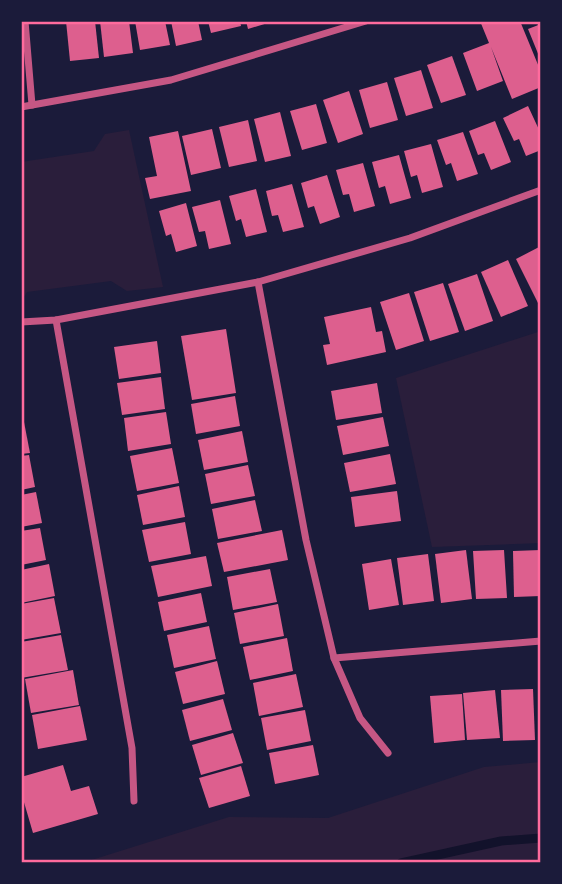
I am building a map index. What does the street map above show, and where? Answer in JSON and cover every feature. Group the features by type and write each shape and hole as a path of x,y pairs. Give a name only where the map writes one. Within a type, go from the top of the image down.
{"street":[{"path":"25,21 32,106"},
{"path":"21,107 171,80 366,21"},
{"path":"21,322 56,320 258,282 410,238 541,190"},
{"path":"258,282 306,540 334,658 360,718 388,753"},
{"path":"56,320 132,748 134,801"},
{"path":"334,658 541,641"}],"shaded area":[{"path":"129,130 163,287 127,291 111,281 27,292 21,302 21,162 94,151 105,134"},
{"path":"541,331 541,543 432,547 396,378"},
{"path":"541,762 541,863 82,863 229,817 328,818 484,767"}],"building":[{"path":"66,21 95,21 99,58 70,61"},
{"path":"100,21 129,21 133,53 104,57"},
{"path":"135,21 165,21 170,45 140,50"},
{"path":"171,21 198,21 202,40 176,46"},
{"path":"208,21 240,21 241,26 211,33"},
{"path":"246,21 271,21 271,22 248,29"},
{"path":"480,21 520,21 541,72 541,87 512,99 491,47 503,81 477,91 463,53 489,43"},
{"path":"541,24 541,61 528,29"},
{"path":"452,56 466,95 441,103 427,65"},
{"path":"421,70 433,108 406,116 394,78"},
{"path":"387,82 398,120 370,128 359,90"},
{"path":"349,91 363,134 338,143 323,100"},
{"path":"316,104 327,143 302,150 290,111"},
{"path":"528,106 541,134 541,150 526,156 519,139 514,141 503,118"},
{"path":"280,112 291,156 265,162 254,119"},
{"path":"248,120 257,161 229,167 219,127"},
{"path":"495,121 511,162 491,170 484,153 478,155 469,131"},
{"path":"212,129 221,168 191,175 182,136"},
{"path":"178,131 191,191 150,199 145,178 157,176 149,137"},
{"path":"463,132 478,174 457,181 451,163 446,165 437,140"},
{"path":"431,144 443,187 422,193 417,175 411,177 404,151"},
{"path":"399,155 411,198 390,204 385,186 379,188 372,162"},
{"path":"363,163 375,206 354,212 349,194 343,195 336,170"},
{"path":"327,175 340,217 320,224 314,206 308,208 301,183"},
{"path":"292,184 304,227 283,232 278,215 272,216 266,191"},
{"path":"256,189 267,232 246,237 241,219 236,221 229,196"},
{"path":"220,200 231,244 209,249 205,231 199,232 192,207"},
{"path":"186,203 197,246 176,252 171,234 166,236 159,211"},
{"path":"541,246 541,302 538,303 516,259"},
{"path":"508,260 528,306 501,317 481,272"},
{"path":"477,274 493,321 465,331 448,284"},
{"path":"443,283 459,332 430,341 414,292"},
{"path":"409,293 424,341 396,350 380,302"},
{"path":"371,307 376,332 382,331 386,352 327,365 323,345 330,344 324,317"},
{"path":"226,329 236,393 192,400 181,336"},
{"path":"157,341 161,373 119,379 114,347"},
{"path":"161,377 165,409 122,415 117,383"},
{"path":"377,383 382,413 336,420 331,391"},
{"path":"235,396 240,426 196,434 191,404"},
{"path":"166,412 171,444 128,451 124,418"},
{"path":"383,417 389,446 343,455 337,426"},
{"path":"21,422 24,422 30,453 21,454"},
{"path":"242,431 248,462 204,470 198,440"},
{"path":"172,448 179,483 137,491 130,456"},
{"path":"390,454 396,484 350,492 344,463"},
{"path":"29,455 35,487 21,490 21,456"},
{"path":"248,465 255,496 211,504 205,474"},
{"path":"179,486 185,517 143,525 137,495"},
{"path":"397,491 401,521 355,527 351,497"},
{"path":"36,492 42,523 21,527 21,495"},
{"path":"255,500 262,531 218,539 212,509"},
{"path":"185,522 191,554 149,562 142,530"},
{"path":"40,528 46,560 21,565 21,531"},
{"path":"282,530 288,560 224,572 217,543"},
{"path":"466,550 472,599 441,603 435,554"},
{"path":"504,550 507,598 476,599 473,551"},
{"path":"541,550 541,596 514,597 513,551"},
{"path":"428,554 434,601 403,605 397,558"},
{"path":"206,556 212,586 158,597 151,566"},
{"path":"391,559 399,605 369,610 362,564"},
{"path":"49,564 55,596 21,603 21,570"},
{"path":"270,569 277,602 233,610 227,577"},
{"path":"201,593 207,622 164,631 158,602"},
{"path":"54,598 61,633 21,640 21,604"},
{"path":"278,604 284,636 240,644 234,613"},
{"path":"209,626 216,659 174,668 167,635"},
{"path":"61,635 68,670 21,678 21,642"},
{"path":"287,638 293,671 250,680 243,647"},
{"path":"217,661 225,694 183,704 175,672"},
{"path":"73,670 79,705 31,713 25,679"},
{"path":"296,674 303,707 259,716 253,683"},
{"path":"533,689 535,740 503,741 501,690"},
{"path":"495,690 500,738 467,740 463,693"},
{"path":"462,694 465,740 434,743 430,696"},
{"path":"223,699 232,730 190,741 182,710"},
{"path":"80,706 87,740 38,749 32,715"},
{"path":"305,710 311,741 267,750 261,718"},
{"path":"233,733 243,763 201,775 192,745"},
{"path":"313,745 319,775 275,784 269,753"},
{"path":"63,765 71,791 89,786 98,814 33,833 21,792 21,777"},
{"path":"241,766 250,796 209,808 199,778"}],"waterway":[{"path":"401,863 501,841 541,838"}]}
